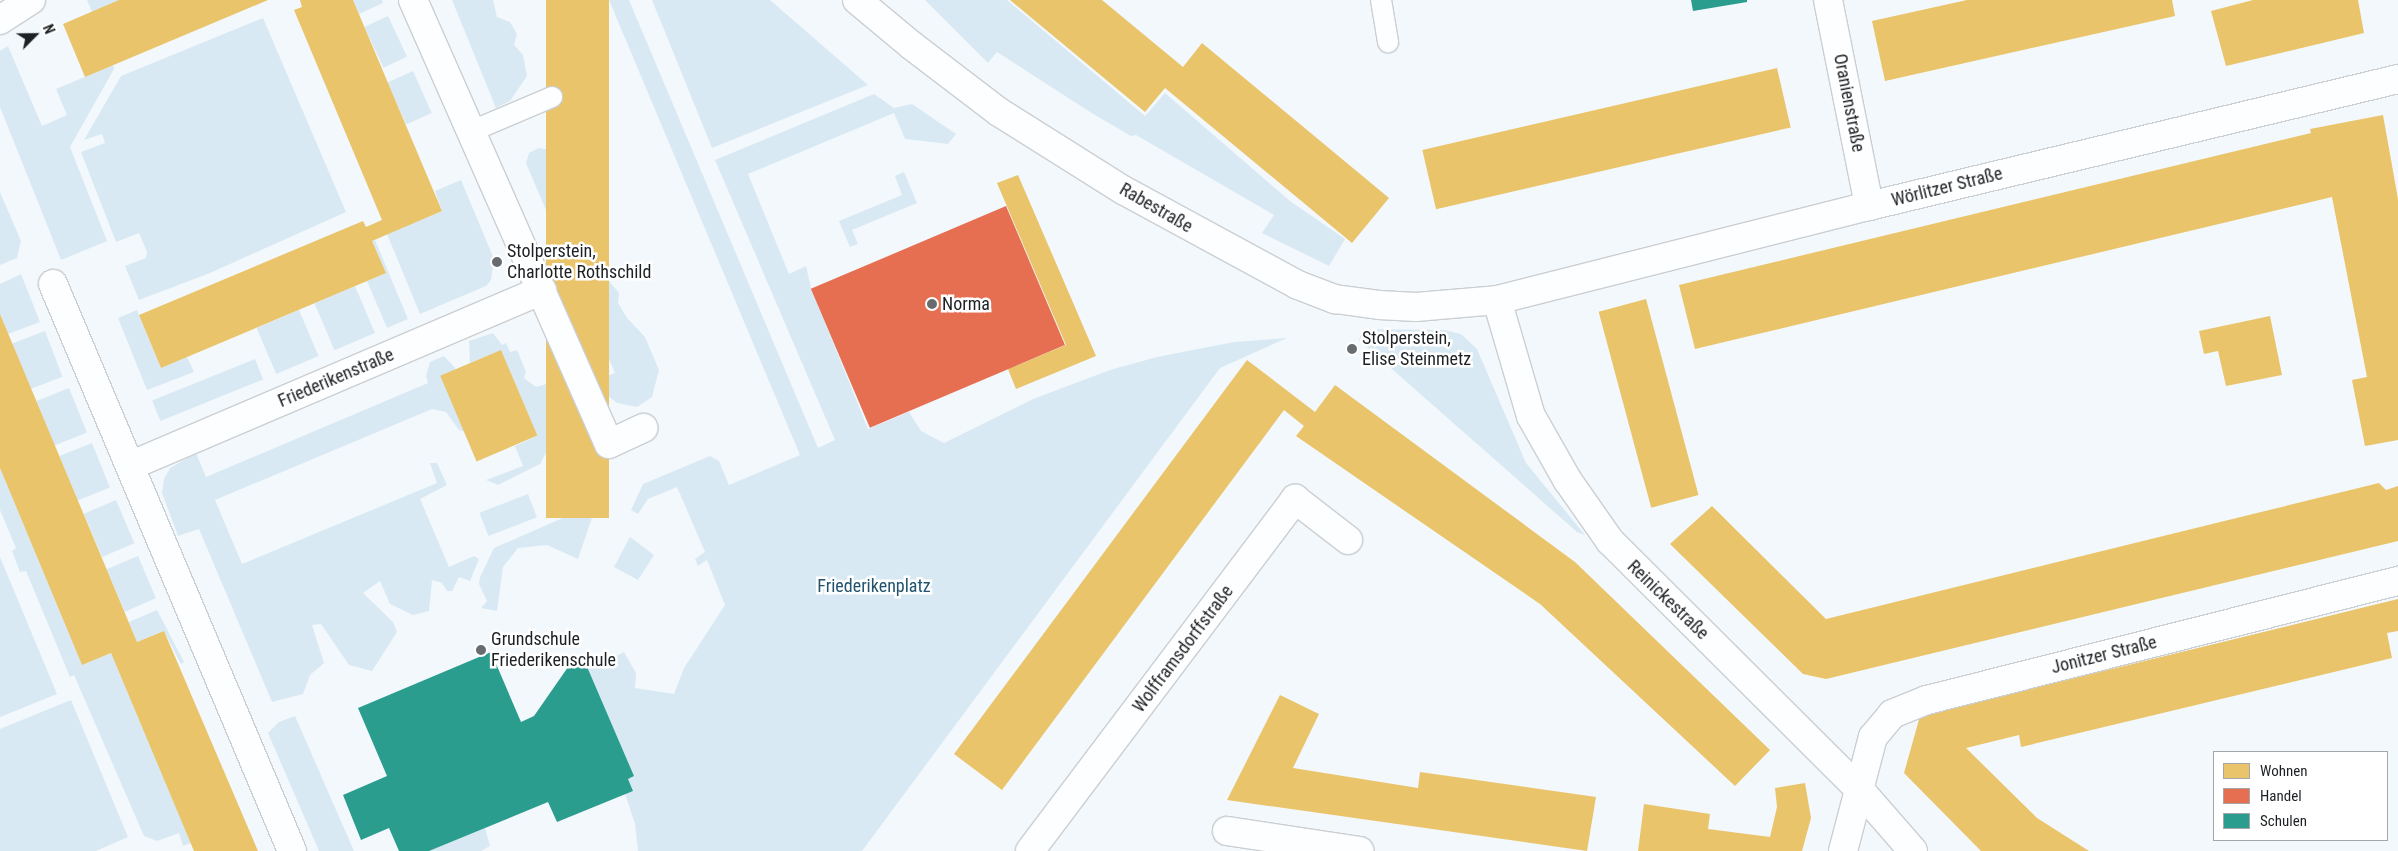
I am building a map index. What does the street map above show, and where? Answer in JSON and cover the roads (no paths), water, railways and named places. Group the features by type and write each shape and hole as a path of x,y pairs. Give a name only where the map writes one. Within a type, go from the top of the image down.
{"street":[{"path":"0,20 31,0"},
{"path":"413,0 609,444 644,428"},
{"name":"Rabestraße","path":"857,0 911,45 999,112 1123,190 1298,285 1335,299 1379,305 1416,307 1497,300"},
{"name":"Oranienstraße","path":"1828,0 1869,206"},
{"name":"Wörlitzer Straße","path":"1497,300 1869,206 2398,79"},
{"path":"53,284 292,851"},
{"name":"Friederikenstraße","path":"130,466 542,290"},
{"name":"Reinickestraße","path":"1497,300 1531,416 1568,481 1610,541 1859,788 1913,851"},
{"name":"Wolfframsdorffstraße","path":"1030,851 1295,499 1348,540"},
{"name":"Jonitzer Straße","path":"1843,851 1873,736 1892,714 1909,707 2398,581"},
{"path":"1227,831 1360,851"}],"lane":[{"path":"1381,0 1388,42"},
{"path":"472,131 552,97"}],"place":[{"name":"Stolperstein, Charlotte Rothschild","path":"497,262"},
{"name":"Norma","path":"932,304"},
{"name":"Stolperstein, Elise Steinmetz","path":"1352,349"},
{"name":"Grundschule Friederikenschule","path":"481,650"}],"park label":[{"name":"Friederikenplatz","path":"874,586"}]}
